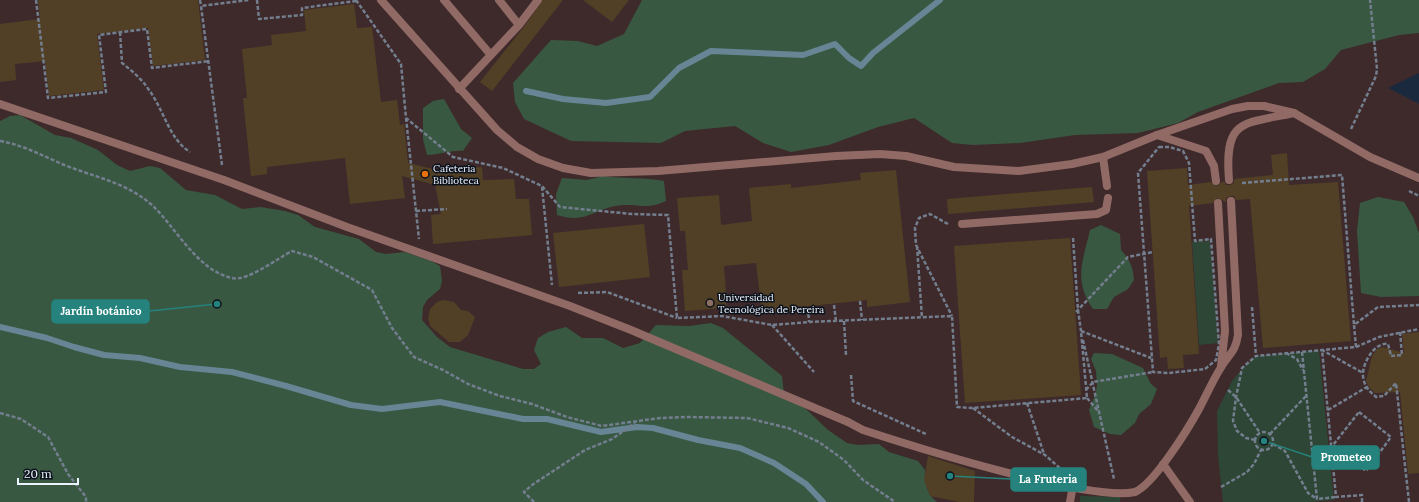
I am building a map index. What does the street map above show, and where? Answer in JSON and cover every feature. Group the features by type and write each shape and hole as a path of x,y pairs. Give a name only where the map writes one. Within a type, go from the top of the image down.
{"street":[{"path":"381,0 497,130 516,147 538,159 563,168 591,172 658,171 836,156 880,154 906,156 954,167 1019,171 1072,164 1104,157 1157,135 1226,111 1248,106 1279,108 1294,113 1370,157 1419,178"},
{"path":"444,0 490,54"},
{"path":"499,0 519,25"},
{"path":"459,89 490,54 519,25 538,0"},
{"path":"0,104 224,180 421,254 624,327 848,422 863,430 989,470 1072,492 1107,495 1127,494 1142,488 1163,464 1194,418 1220,367 1236,348 1238,335 1231,201"},
{"path":"1229,180 1228,147 1232,137 1239,128 1256,119 1294,113"},
{"path":"1157,135 1206,151 1214,166 1216,182"},
{"path":"1104,157 1107,186"},
{"path":"962,224 1097,214 1106,210 1108,198"},
{"path":"1218,203 1225,331 1220,367"},
{"path":"1163,464 1190,502"},
{"path":"1070,502 1072,492"}],"path":[{"path":"36,0 48,98 106,92 99,35 147,29 152,68 209,61"},
{"path":"200,0 224,180"},
{"path":"201,6 249,0"},
{"path":"257,0 259,19 302,15 302,8 356,1 401,64 421,254"},
{"path":"1345,143 1376,76 1370,0"},
{"path":"120,32 122,63 135,73 149,89 181,146 191,153"},
{"path":"406,118 453,157 502,168 542,186 560,207 632,214 668,215 677,318"},
{"path":"0,141 16,144 63,164 122,185 152,205 191,250 218,274 234,279 247,276 292,251 313,257 372,290 392,328 414,357 468,384 500,396 532,404 567,417 602,426 635,423 660,418 747,418 788,428 819,442 844,460 863,480 895,502"},
{"path":"1086,390 1093,382 1152,372 1169,373 1205,369 1216,360 1219,344 1211,239 1195,241 1189,164 1183,151 1169,147 1160,147 1138,173 1152,372"},
{"path":"1242,183 1342,175 1356,346"},
{"path":"1241,176 1242,191"},
{"path":"542,186 552,287"},
{"path":"1405,189 1419,196"},
{"path":"416,211 447,209"},
{"path":"922,318 915,228 919,218 930,214 949,224"},
{"path":"1074,238 1077,311 1114,480"},
{"path":"916,245 952,316 957,407 972,408 1086,398"},
{"path":"1077,311 1128,257 1143,252 1153,252"},
{"path":"576,293 607,292 677,318 722,316 772,325 952,316"},
{"path":"860,301 862,320"},
{"path":"1252,301 1256,356"},
{"path":"834,305 836,321"},
{"path":"1354,325 1378,307 1419,305"},
{"path":"808,308 809,322"},
{"path":"844,321 846,355"},
{"path":"772,325 814,372"},
{"path":"1255,440 1246,438 1237,431 1233,421 1242,368 1256,356 1356,346 1379,337 1419,329"},
{"path":"1081,330 1151,358"},
{"path":"1081,330 1086,398 1099,411"},
{"path":"1400,332 1402,355 1391,356 1388,344 1379,345 1370,354 1363,373 1368,391 1376,397 1384,396 1396,383 1409,502"},
{"path":"1322,350 1363,373"},
{"path":"1322,350 1336,497"},
{"path":"1302,352 1317,499"},
{"path":"1285,353 1297,359 1304,372"},
{"path":"1328,410 1367,387"},
{"path":"1228,390 1236,397 1260,433"},
{"path":"1270,434 1306,396"},
{"path":"1027,403 1045,455"},
{"path":"972,408 1012,437 1045,455 1067,476"},
{"path":"0,412 22,419 48,437 68,474 86,497 86,502"},
{"path":"1359,412 1391,437 1366,471 1332,445 1359,412"},
{"path":"534,502 524,492 532,485 585,450 612,439 635,423"},
{"path":"1260,433 1270,434"},
{"path":"1260,433 1255,440 1256,446 1261,450 1266,451 1273,444"},
{"path":"1270,434 1273,444"},
{"path":"1273,444 1285,451 1308,493 1317,499 1362,495 1362,502"},
{"path":"1221,487 1247,472 1254,464 1261,450"}],"shaded area":[{"name":"Universidad Tecnológica de Pereira","path":"0,0 1419,0 1419,73 1388,88 1419,104 1419,502 0,502"}],"green space":[{"path":"642,0 1419,0 1419,33 1399,35 1341,50 1325,69 1303,82 1279,83 1198,112 1178,123 1138,133 1075,135 1020,143 973,145 952,143 914,118 878,127 829,145 791,152 763,143 735,126 685,131 661,143 571,141 524,119 515,102 513,83 551,40 578,41 597,46 624,34"},
{"path":"444,99 461,129 472,138 463,151 427,155 423,139 423,108 433,101"},
{"path":"20,115 55,135 71,138 98,150 117,165 130,171 150,166 160,168 186,190 215,195 242,209 261,207 285,211 298,215 315,227 359,239 376,252 386,254 405,252 431,261 440,266 442,281 440,289 427,300 423,307 422,320 437,337 450,347 523,369 534,369 541,364 534,350 538,338 548,332 566,327 582,338 603,338 623,348 640,343 656,325 689,326 711,323 723,328 782,376 784,394 806,409 828,430 847,443 858,445 879,444 889,452 918,461 925,470 925,479 929,492 937,502 0,502 0,121 10,116"},
{"path":"603,176 664,181 666,201 649,206 613,206 584,217 567,218 557,215 556,194 562,178 587,180"},
{"path":"1378,197 1404,202 1413,217 1419,233 1419,296 1381,297 1361,293 1357,231 1360,203"},
{"path":"1101,225 1120,234 1121,250 1127,257 1133,272 1134,280 1128,289 1114,297 1107,309 1093,309 1083,289 1081,270 1090,230"},
{"path":"1210,241 1218,343 1199,345 1192,242"},
{"path":"1319,350 1334,500 1309,502 1223,502 1218,456 1217,411 1232,381 1256,356"},
{"path":"1094,353 1112,354 1143,368 1151,384 1157,389 1151,404 1139,414 1135,423 1121,435 1110,434 1094,427 1089,410 1097,386 1096,371 1091,359"},
{"path":"1080,496 1120,497 1120,502 1080,502"}],"building":[{"path":"38,0 198,0 205,60 153,66 148,28 97,34 104,90 49,96 45,61 15,64 16,80 0,82 0,24 40,19"},
{"path":"543,0 563,0 492,91 480,82"},
{"path":"583,0 629,0 612,22"},
{"path":"354,4 357,28 372,27 381,102 397,100 400,125 404,124 408,163 441,171 482,167 483,180 514,179 516,199 529,199 532,235 433,244 431,215 441,214 435,185 402,176 405,198 350,204 345,158 267,167 267,174 251,176 243,98 247,98 242,49 272,45 271,35 306,31 304,10"},
{"path":"1287,153 1289,185 1338,182 1351,341 1263,348 1250,199 1236,200 1234,196 1230,196 1226,198 1226,202 1217,198 1213,203 1189,206 1199,354 1183,355 1184,368 1168,369 1167,357 1160,358 1147,171 1187,168 1188,185 1211,182 1216,186 1224,181 1226,185 1230,185 1234,183 1234,179 1273,175 1271,155"},
{"path":"896,170 910,302 867,307 867,300 801,307 802,310 762,314 756,263 724,266 727,308 685,311 682,270 688,270 685,231 680,231 677,198 719,195 721,225 752,221 749,188 791,184 791,188 861,180 860,173"},
{"path":"1092,187 1094,202 948,214 947,199"},
{"path":"644,224 650,277 559,287 553,233"},
{"path":"1070,238 1081,395 965,403 954,246"},
{"path":"443,300 454,302 461,310 468,311 475,317 468,335 460,342 449,342 430,326 428,318 430,309 437,302"},
{"path":"1419,332 1419,473 1408,474 1400,392 1375,393 1368,386 1366,381 1372,356 1377,349 1383,347 1404,353 1402,334"},
{"path":"928,456 975,471 974,502 960,502 930,496 924,480"}],"waterway":[{"path":"526,91 563,99 606,103 650,97 679,68 711,51 803,55 835,44 849,58 861,66 873,53 940,0"},
{"path":"0,327 47,338 104,355 140,358 180,367 232,372 351,405 382,409 440,402 523,419 547,419 601,432 637,427 653,428 698,440 740,448 774,463 806,484 823,502"}],"place":[{"name":"Cafeteria Biblioteca","path":"425,174"},
{"name":"Universidad Tecnológica de Pereira","path":"710,303"},
{"name":"Jardín botánico","path":"217,304"},
{"name":"Prometeo","path":"1264,441"},
{"name":"La Fruteria","path":"950,476"}]}
